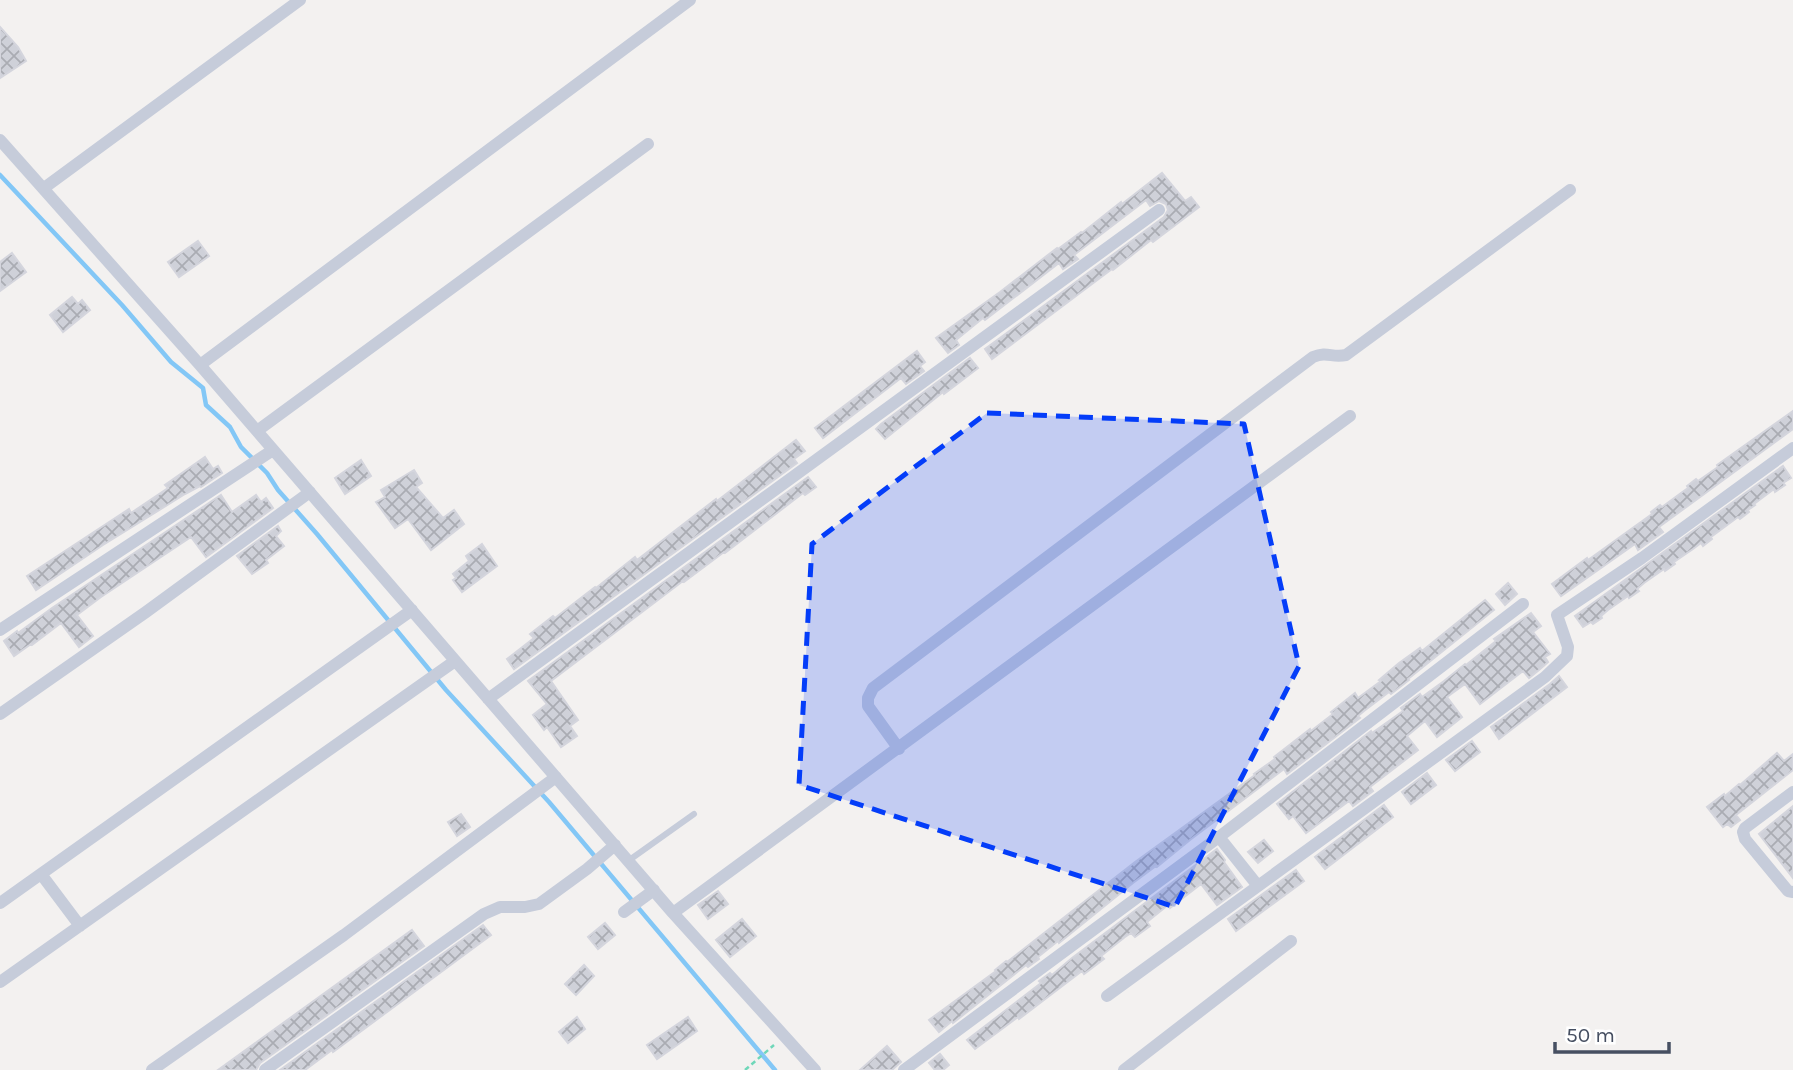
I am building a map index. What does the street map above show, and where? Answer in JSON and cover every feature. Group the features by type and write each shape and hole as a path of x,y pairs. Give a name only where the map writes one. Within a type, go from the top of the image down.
{"street":[{"path":"44,188 300,0"},
{"path":"200,365 690,0"},
{"path":"0,140 200,365 307,495 412,610 610,849 628,861 648,894 673,913 815,1070"},
{"path":"257,431 648,144"},
{"path":"899,748 868,706 867,698 873,688 1312,357 1323,353 1336,357 1346,355 1570,190"},
{"path":"488,699 1159,210"},
{"path":"673,913 1350,416"},
{"path":"1107,996 1545,677 1567,656 1569,647 1557,615 1642,558 1793,448"},
{"path":"0,629 271,452"},
{"path":"0,714 307,495"},
{"path":"904,1070 1219,837 1523,604"},
{"path":"0,903 412,610"},
{"path":"0,982 455,661"},
{"path":"152,1070 344,935 551,781"},
{"path":"1793,792 1742,832 1788,891 1793,892"},
{"path":"1219,837 1258,886"},
{"path":"265,1070 484,914 500,907 539,904 610,849"},
{"path":"41,874 79,926"},
{"path":"625,911 648,894"},
{"path":"1124,1070 1291,941"}],"lane":[{"path":"628,861 694,814"}],"path":[{"path":"745,1070 777,1043"}],"highlighted area":[{"path":"987,413 1244,424 1299,666 1175,907 799,785 812,544"}],"building":[{"path":"0,27 18,47 26,61 0,78"},
{"path":"1162,173 1185,201 1191,197 1199,207 1153,242 1151,240 992,359 985,349 1164,217 1168,210 1166,204 1159,201 1150,206 1146,200 1074,255 1078,259 1063,269 1059,263 985,320 983,318 956,340 959,345 948,353 936,338 1057,248 1082,233 1121,202 1122,204"},
{"path":"198,241 209,256 179,277 168,262"},
{"path":"12,253 26,272 0,291 0,262"},
{"path":"72,297 78,304 82,300 90,310 63,332 50,315"},
{"path":"917,351 925,362 920,366 924,371 906,384 901,378 823,438 815,428"},
{"path":"970,358 978,368 944,394 943,392 885,439 876,429 881,424"},
{"path":"1793,411 1793,429 1659,527 1663,532 1638,550 1635,544 1561,596 1552,584"},
{"path":"796,440 805,451 794,459 797,463 514,669 507,659 534,638 530,634 635,557 637,560"},
{"path":"205,457 213,469 218,466 222,473 103,545 36,590 27,576 129,509 131,513 168,488 165,485"},
{"path":"361,460 371,476 345,494 335,478"},
{"path":"1783,466 1791,478 1783,483 1785,485 1775,492 1774,489 1754,504 1749,512 1740,519 1738,517 1703,546 1701,543 1674,562 1675,564 1644,583 1637,589 1639,591 1608,610 1602,618 1583,627 1575,616"},
{"path":"414,470 422,483 416,487 443,518 454,510 464,524 431,550 408,519 395,528 376,502 385,497 381,490"},
{"path":"808,477 816,487 805,495 803,493 551,681 578,720 570,726 577,736 561,747 547,727 544,730 533,715 547,704 528,681"},
{"path":"221,495 232,512 256,495 261,502 266,498 273,508 206,557 191,537 101,597 77,615 93,636 79,647 61,623 14,656 4,641"},
{"path":"278,526 281,531 276,536 284,546 266,560 268,563 252,574 237,556"},
{"path":"482,544 497,566 462,592 453,580 456,578 453,574 469,561 466,556"},
{"path":"1508,583 1517,594 1505,605 1496,594"},
{"path":"1485,600 1494,610 1287,774 1284,769 953,1023 952,1021 939,1032 929,1020 1135,862 1255,775 1275,759 1274,757 1333,714 1331,712 1355,693 1358,698 1399,663 1420,648 1422,651"},
{"path":"1531,613 1541,626 1533,632 1550,654 1545,657 1548,662 1539,670 1529,678 1523,671 1480,704 1465,684 1447,697 1462,717 1437,737 1425,721 1407,736 1418,750 1370,787 1373,791 1353,806 1349,801 1306,833 1293,816 1289,819 1277,804 1371,731 1372,733 1403,711 1401,708 1420,694 1422,697 1466,665 1496,641 1494,639"},
{"path":"1559,676 1567,687 1499,739 1491,727"},
{"path":"1472,741 1480,752 1455,771 1446,760"},
{"path":"1777,753 1784,761 1793,754 1793,770 1736,815 1740,820 1731,827 1727,824 1723,827 1707,807 1740,785"},
{"path":"1427,773 1436,785 1411,804 1402,792"},
{"path":"1384,805 1393,817 1325,869 1315,857"},
{"path":"1793,806 1793,878 1759,834"},
{"path":"461,814 470,827 457,836 448,822"},
{"path":"1264,840 1273,851 1258,863 1248,852"},
{"path":"1217,849 1242,887 1217,905 1201,884 1170,908 1168,905 1147,922 1150,926 1135,937 1131,933 1125,937 1101,956 1104,959 1084,974 1082,971 975,1049 967,1040 1041,983 1039,981 1050,973 1052,975"},
{"path":"1296,870 1304,881 1236,931 1228,919"},
{"path":"718,891 728,904 708,919 698,905"},
{"path":"742,919 756,936 730,957 716,940"},
{"path":"605,923 615,935 598,949 588,937"},
{"path":"483,925 491,935 333,1052 332,1050 305,1070 280,1070"},
{"path":"412,930 424,946 260,1063 256,1070 218,1070"},
{"path":"584,965 594,976 576,995 565,984"},
{"path":"577,1017 585,1029 568,1043 559,1032"},
{"path":"688,1017 697,1031 657,1059 647,1045"},
{"path":"887,1046 901,1062 892,1070 860,1070"},
{"path":"940,1054 949,1065 943,1070 935,1070 929,1063"}],"waterway":[{"path":"0,175 122,305 171,362 203,388 206,405 230,427 241,447 267,473 278,490 446,690 549,802 775,1070"}]}
